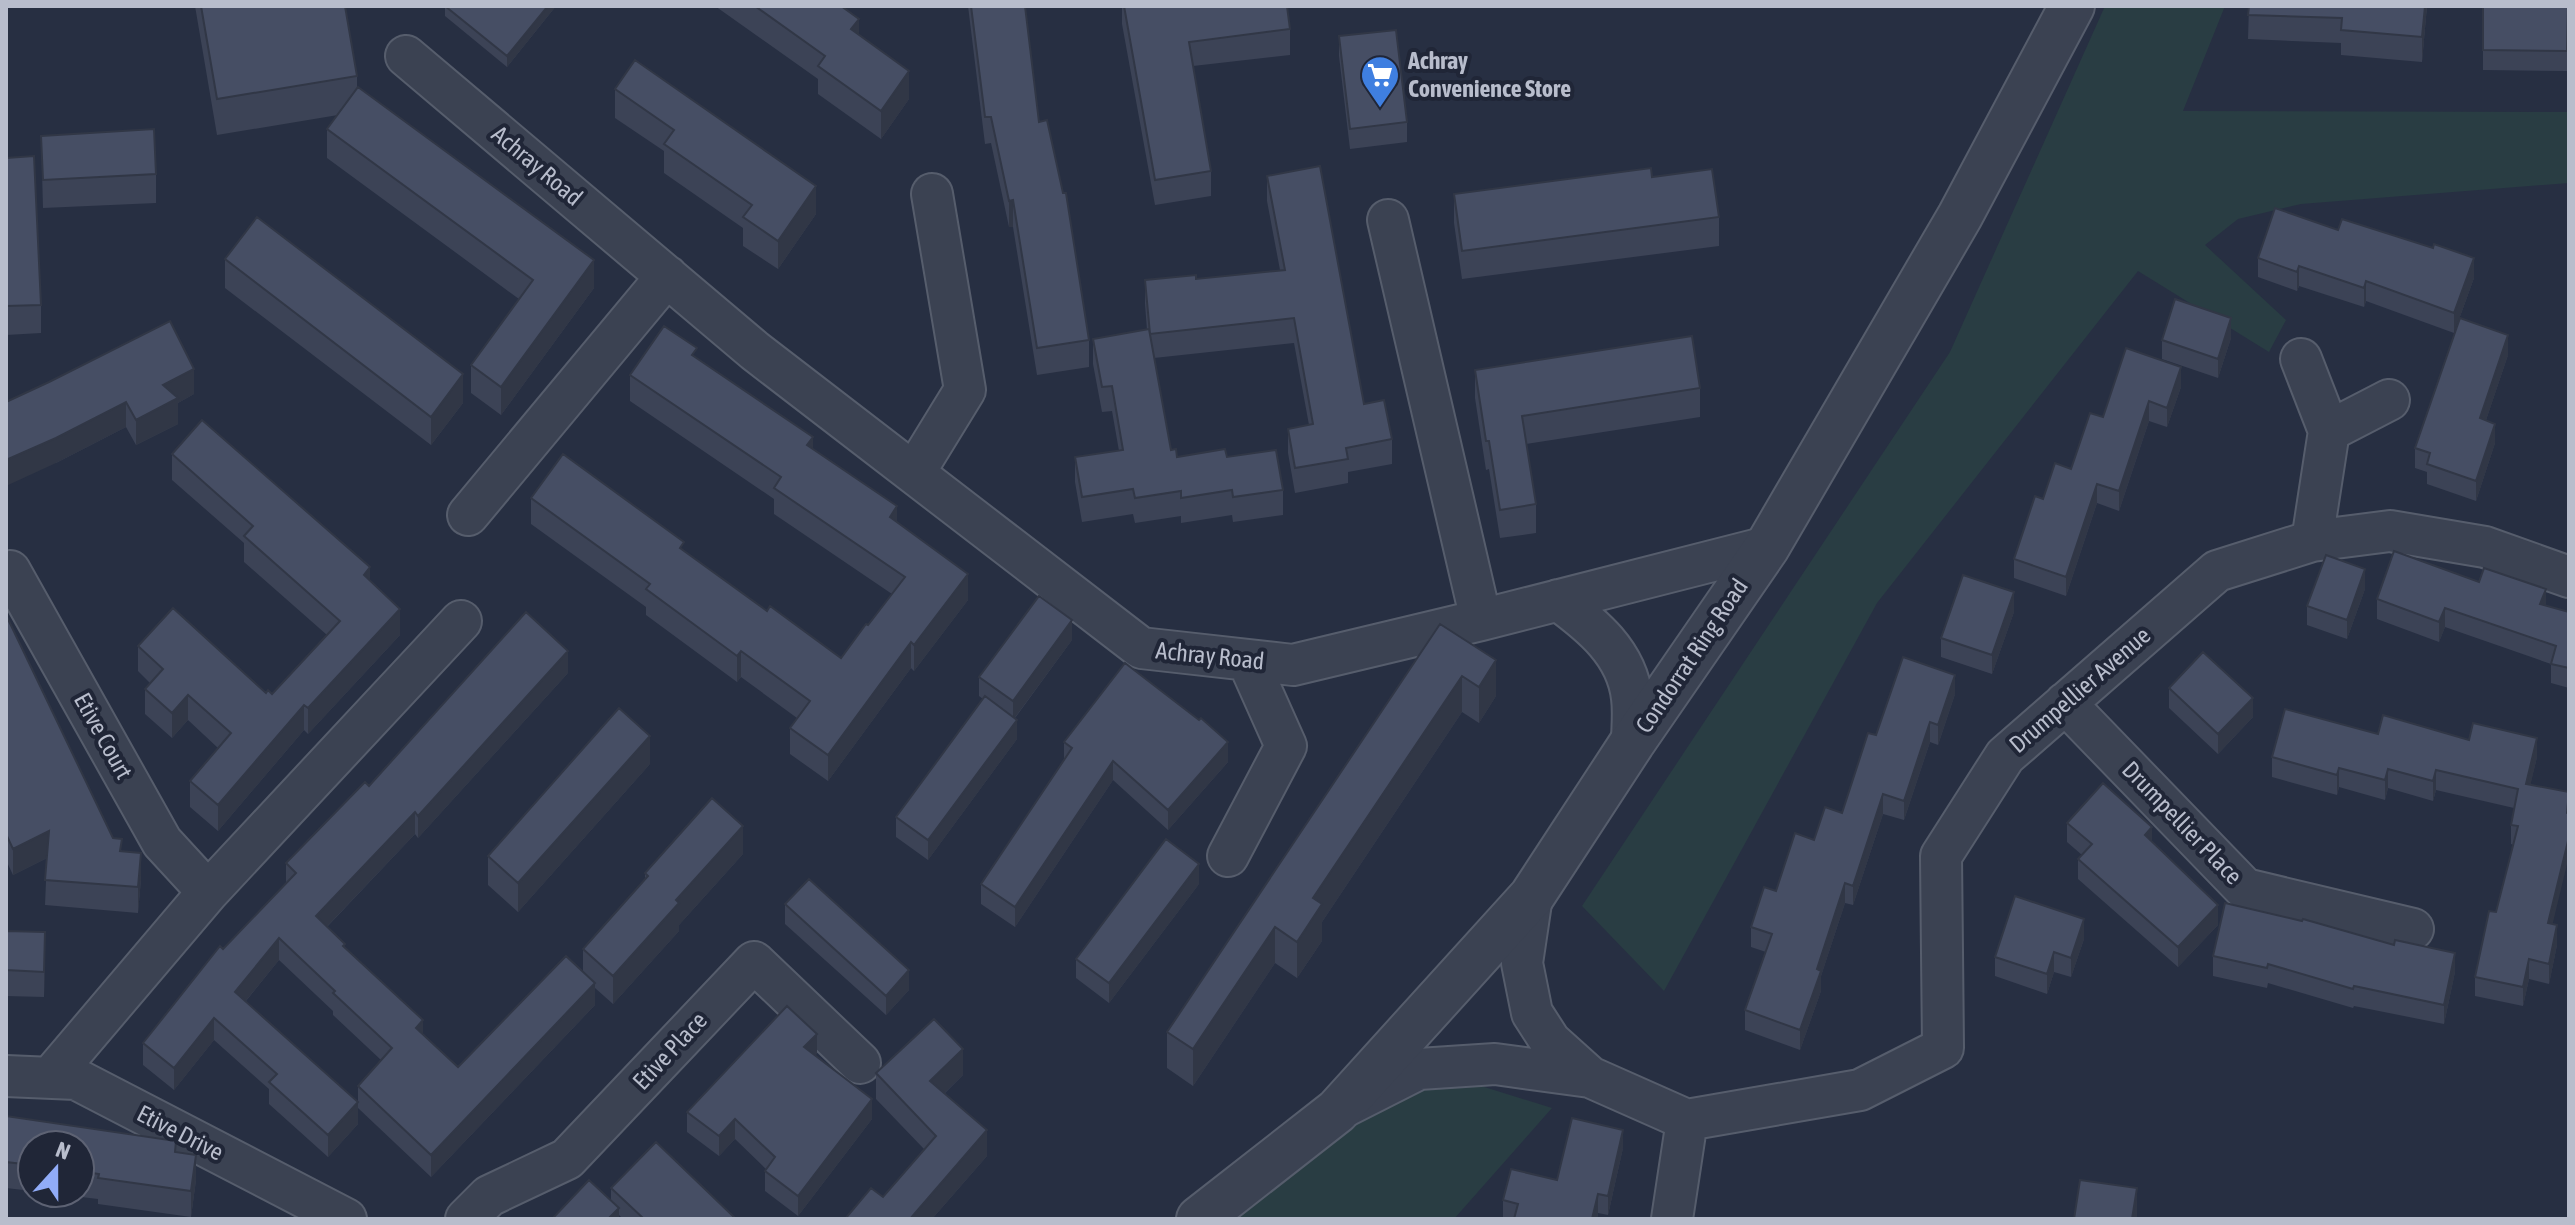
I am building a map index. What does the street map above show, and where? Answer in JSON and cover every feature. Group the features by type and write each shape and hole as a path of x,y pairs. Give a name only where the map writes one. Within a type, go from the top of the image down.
{"street":[{"name":"Condorrat Ring Road","path":"1199,1219 1337,1111 1532,896 1632,743 1767,547 1960,216 2072,6"},
{"name":"Achray Road","path":"406,56 755,351 1141,648 1293,665 1767,547"},
{"path":"914,473 965,390 932,194"},
{"path":"1388,220 1481,620"},
{"path":"468,515 667,276"},
{"path":"2301,359 2329,431 2312,541"},
{"path":"2329,431 2389,400"},
{"name":"Drumpellier Avenue","path":"1687,1120 1860,1090 1943,1048 1941,856 2005,756 2217,571 2312,541 2390,531 2485,547 2569,577"},
{"name":"Etive Court","path":"10,571 162,842 208,892"},
{"path":"1558,600 1596,628 1624,666 1632,697 1632,743"},
{"path":"50,1078 208,892 461,621"},
{"path":"1228,856 1286,746 1248,661"},
{"name":"Drumpellier Place","path":"2065,703 2245,889 2413,929"},
{"path":"1532,896 1522,963 1532,1013 1550,1041 1590,1077"},
{"name":"Etive Place","path":"466,1219 489,1196 567,1159 754,962 860,1063"},
{"path":"1337,1111 1419,1069 1495,1064 1590,1077 1687,1120 1672,1219"},
{"name":"Etive Drive","path":"6,1076 76,1079 346,1219"}],"shaded area":[{"path":"2105,6 2225,6 2183,111 2569,112 2569,183 2301,204 2238,219 2205,245 2286,320 2269,352 2138,271 1877,603 1664,991 1582,906 1950,352"},
{"path":"1420,1067 1552,1108 1454,1219 1231,1219"}],"building":[{"path":"201,6 345,6 357,76 217,99"},
{"path":"445,6 548,6 507,56"},
{"path":"755,6 841,6 859,19 851,29 909,71 881,111 818,66 825,56"},
{"path":"971,6 1025,6 1039,122 1047,120 1063,193 1066,193 1089,340 1037,348 1013,200 1009,201 991,117 985,117"},
{"path":"1124,6 1287,6 1290,29 1189,42 1211,171 1155,180"},
{"path":"2249,6 2425,6 2422,37 2341,30 2342,18 2248,15"},
{"path":"2483,6 2568,6 2567,51 2483,50"},
{"path":"1396,30 1407,122 1350,129 1339,36"},
{"path":"635,60 816,186 778,241 743,217 752,205 664,144 674,130 615,89"},
{"path":"358,87 594,260 501,387 471,365 533,280 327,129"},
{"path":"154,129 156,174 43,180 41,136"},
{"path":"34,156 41,305 6,306 6,158"},
{"path":"1320,166 1364,404 1384,400 1392,439 1346,448 1348,459 1295,468 1288,429 1313,424 1294,318 1150,334 1145,280 1196,275 1196,279 1285,270 1267,176"},
{"path":"1651,168 1652,177 1712,169 1719,217 1462,251 1454,194"},
{"path":"2275,208 2338,230 2342,219 2474,258 2454,313 2366,281 2364,288 2299,266 2297,272 2258,258"},
{"path":"257,217 463,374 431,417 225,259"},
{"path":"2175,299 2231,318 2218,359 2162,340"},
{"path":"2460,318 2508,335 2480,418 2495,424 2476,481 2427,464 2430,453 2415,448"},
{"path":"170,321 194,369 163,385 178,398 136,420 126,402 6,460 6,402"},
{"path":"664,326 697,348 692,355 813,437 807,445 897,506 890,517 968,574 914,645 911,642 828,755 790,728 810,701 741,651 737,656 646,589 650,584 531,498 563,454 684,542 680,548 767,611 770,606 841,658 868,625 905,577 774,488 781,477 630,375"},
{"path":"1149,329 1171,450 1176,449 1177,457 1225,449 1227,457 1276,450 1283,490 1233,497 1232,490 1181,498 1181,491 1135,498 1133,489 1082,497 1075,457 1123,450 1112,386 1102,387 1093,339"},
{"path":"1692,336 1700,388 1522,416 1536,504 1500,510 1475,370"},
{"path":"2126,348 2181,367 2167,408 2149,401 2119,491 2097,484 2066,577 2014,559 2035,496 2043,499 2055,463 2071,469 2090,413 2103,417"},
{"path":"202,420 370,567 364,575 400,609 308,708 304,705 218,805 190,781 231,733 188,695 172,713 145,689 163,669 138,646 173,608 266,693 268,690 272,694 340,621 244,536 253,526 172,454"},
{"path":"2394,551 2479,582 2484,568 2546,589 2540,604 2569,612 2569,668 2551,664 2556,646 2445,608 2439,622 2377,599"},
{"path":"2326,555 2365,569 2347,620 2307,606"},
{"path":"1963,575 2014,592 1992,655 1941,638"},
{"path":"1039,596 1072,620 1013,701 979,677"},
{"path":"526,612 568,651 418,816 415,812 316,916 345,944 343,946 423,1020 416,1028 458,1067 566,956 595,983 431,1155 358,1086 392,1048 279,938 235,992 358,1102 328,1135 269,1082 277,1074 214,1018 174,1068 143,1043 220,946 223,949 296,873 286,863 365,782 369,786"},
{"path":"6,615 113,838 122,839 120,851 141,853 138,887 45,880 49,831 13,849 6,834"},
{"path":"1440,624 1496,660 1479,687 1462,676 1313,898 1322,904 1297,942 1275,927 1193,1049 1167,1032"},
{"path":"2203,652 2253,698 2218,734 2169,688"},
{"path":"1903,657 1955,675 1938,725 1930,722 1904,801 1883,794 1853,886 1845,883 1817,969 1821,971 1800,1030 1745,1010 1772,934 1751,927 1764,887 1776,891 1795,833 1814,840 1825,807 1842,813 1868,733 1876,735"},
{"path":"1125,663 1199,720 1201,718 1228,742 1168,810 1113,761 1015,907 981,884 1072,748 1064,742"},
{"path":"985,696 1017,720 928,840 896,817"},
{"path":"619,708 650,736 518,883 488,856"},
{"path":"2285,709 2378,734 2383,715 2469,740 2473,723 2537,738 2526,784 2569,792 2569,837 2548,923 2557,925 2549,964 2529,959 2523,987 2475,977 2489,911 2496,912 2518,826 2511,825 2518,789 2436,770 2433,781 2388,769 2385,780 2339,768 2337,775 2272,757"},
{"path":"2103,783 2152,827 2145,835 2218,905 2178,947 2078,859 2092,844 2067,823"},
{"path":"712,798 743,826 613,976 583,949"},
{"path":"1166,839 1199,864 1109,983 1076,959"},
{"path":"809,879 909,970 886,996 785,904"},
{"path":"2015,896 2084,919 2071,958 2054,952 2047,974 1995,957"},
{"path":"2225,903 2303,919 2394,945 2395,940 2455,953 2444,1005 2354,986 2353,989 2268,964 2267,968 2213,956"},
{"path":"6,931 45,932 44,972 6,970"},
{"path":"787,1006 817,1034 804,1047 872,1099 798,1196 765,1171 775,1157 735,1119 719,1136 687,1112"},
{"path":"934,1019 963,1049 930,1081 987,1130 910,1219 845,1219 871,1188 883,1197 936,1136 876,1073"},
{"path":"6,1116 94,1129 16,1129 16,1163 6,1162"},
{"path":"1572,1118 1623,1130 1608,1196 1598,1194 1592,1219 1514,1219 1518,1204 1503,1200 1511,1169 1557,1180"},
{"path":"96,1129 176,1141 175,1152 196,1155 191,1191 98,1178 99,1174 96,1174"},
{"path":"656,1142 736,1219 644,1219 611,1188"},
{"path":"589,1180 619,1208 608,1219 552,1219"},
{"path":"2080,1180 2137,1188 2132,1219 2074,1219"}],"place":[{"name":"Achray Convenience Store","path":"1380,109"}]}
